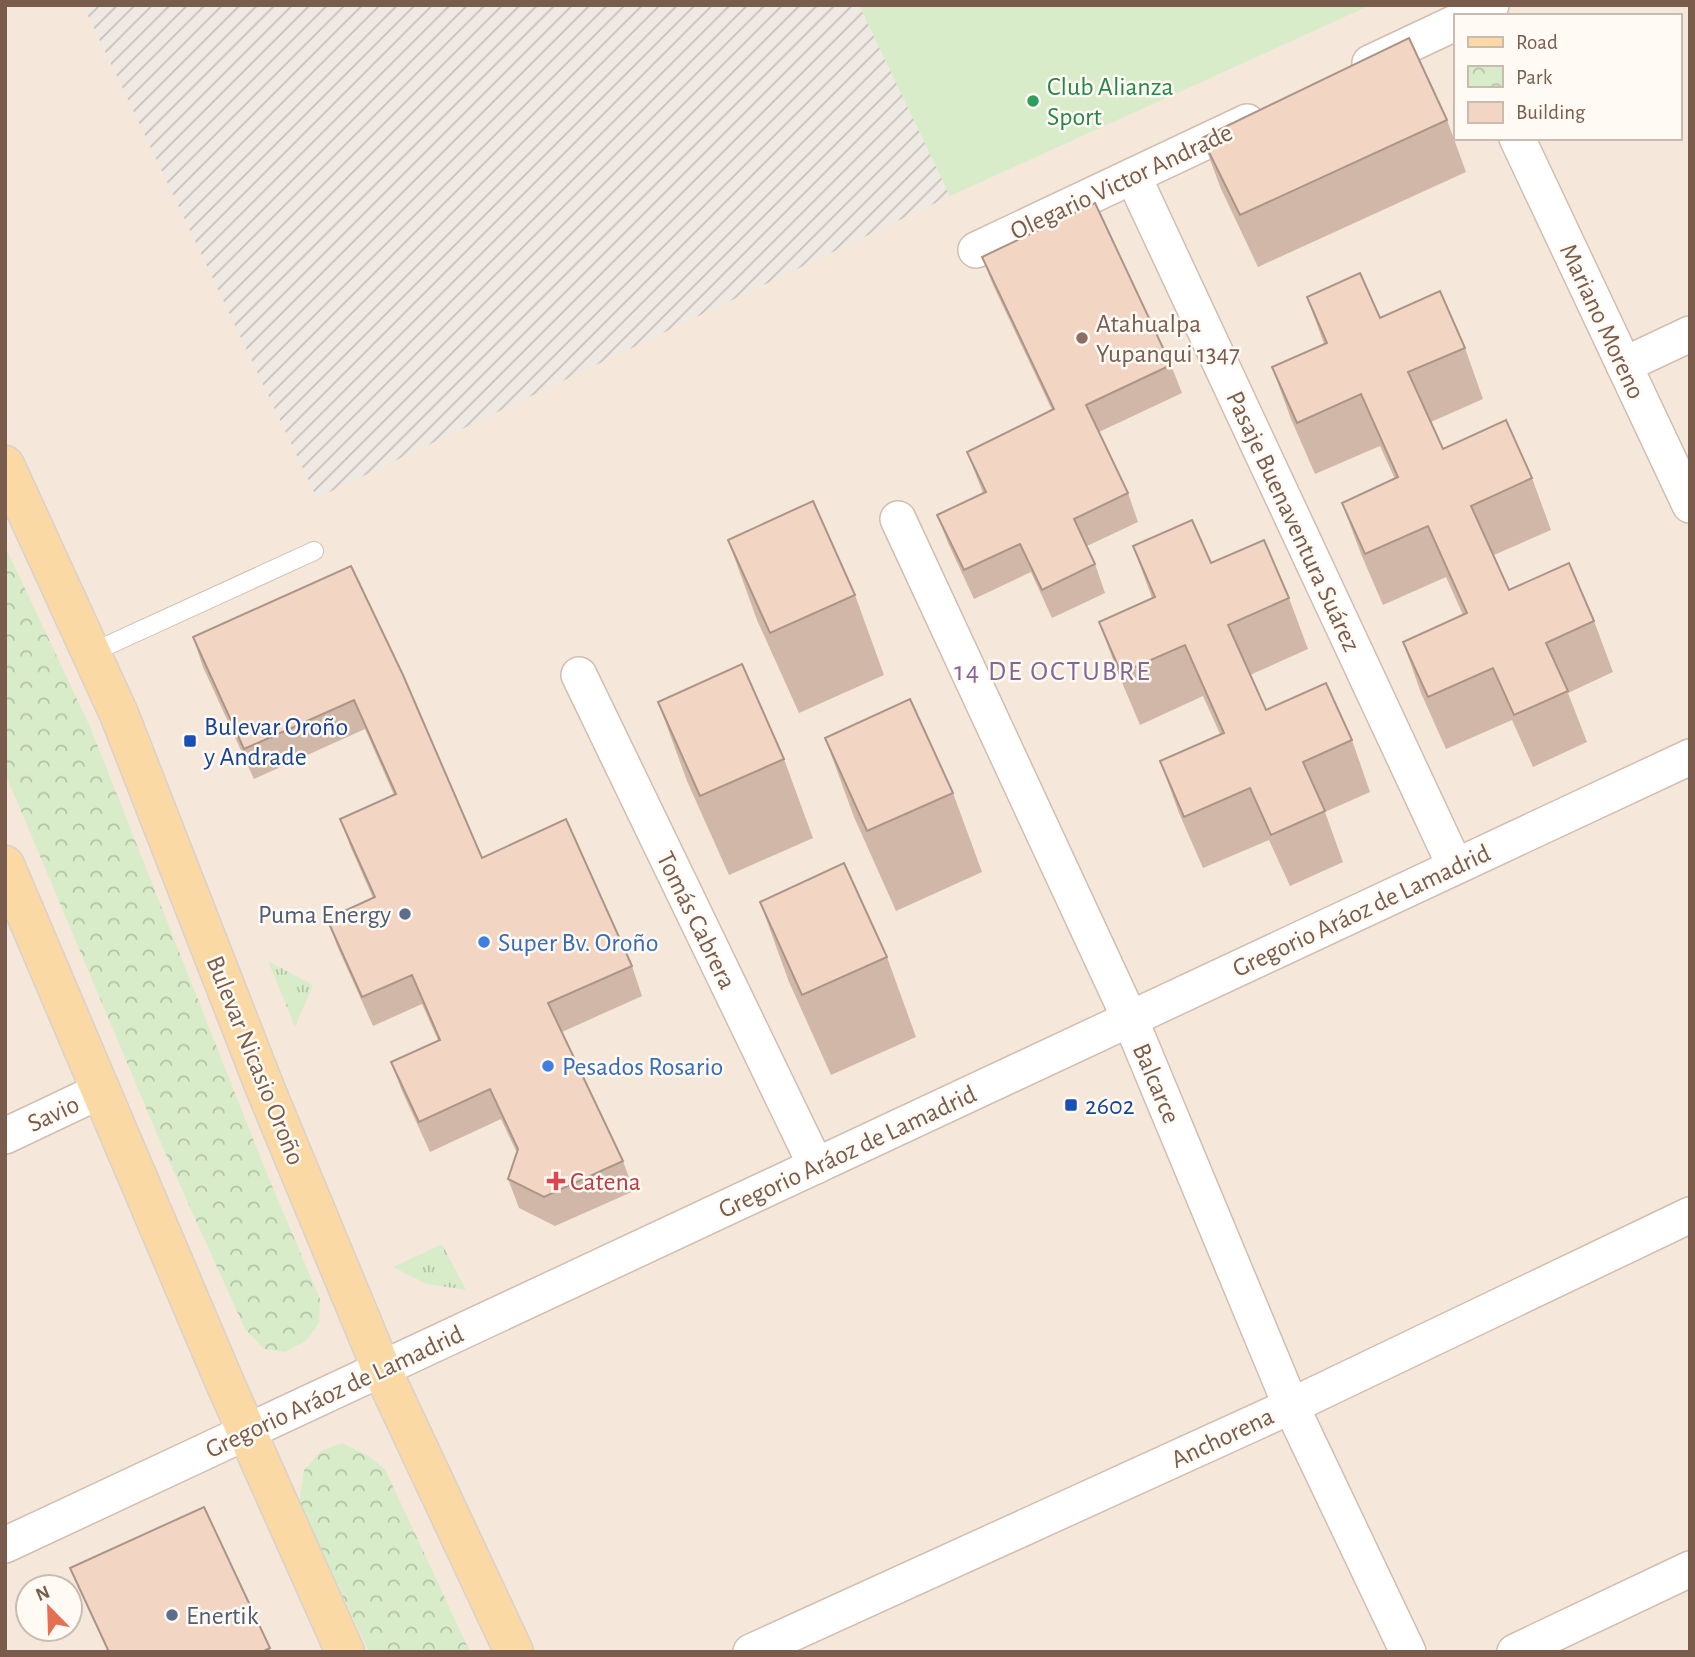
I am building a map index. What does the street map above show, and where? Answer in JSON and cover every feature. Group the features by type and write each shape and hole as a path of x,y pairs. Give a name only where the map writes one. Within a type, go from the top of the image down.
{"main road":[{"name":"Bulevar Nicasio Oroño","path":"5,465 120,714 265,1088 382,1368 514,1652"},
{"path":"5,865 247,1432 345,1652"}],"street":[{"path":"1473,14 1491,5"},
{"path":"1344,76 1454,23"},
{"name":"Olegario Victor Andrade","path":"976,250 1282,105"},
{"name":"Mariano Moreno","path":"1518,140 1690,505"},
{"name":"Pasaje Buenaventura Suárez","path":"1133,176 1455,866"},
{"path":"1624,365 1690,334"},
{"name":"Balcarce","path":"898,519 1130,1019 1291,1406 1408,1652"},
{"name":"Tomás Cabrera","path":"579,674 816,1166"},
{"name":"Gregorio Aráoz de Lamadrid","path":"5,1545 1690,757"},
{"name":"Savio","path":"5,1136 102,1090"},
{"name":"Anchorena","path":"751,1652 1291,1406 1690,1215"},
{"path":"1515,1652 1690,1569"}],"lane":[{"path":"91,653 314,551"}],"shaded area":[{"path":"5,5 1690,5 1690,1652 5,1652"},
{"path":"83,5 859,5 950,196 317,498"}],"green space":[{"name":"Club Alianza Sport","path":"859,5 1371,5 950,196"},
{"path":"5,546 91,729 267,1174 320,1299 319,1323 306,1341 285,1352 264,1349 245,1329 160,1141 5,773"},
{"path":"268,961 313,985 295,1027"},
{"path":"442,1244 466,1290 427,1284 393,1267"},
{"path":"342,1443 367,1455 385,1469 470,1652 369,1652 299,1504 304,1470 321,1451"}],"building":[{"path":"1409,38 1447,120 1240,215 1202,138"},
{"path":"1095,203 1171,365 1086,405 1128,493 1074,519 1095,564 1042,590 1020,544 964,570 937,515 986,492 967,452 1054,409 982,257"},
{"path":"1360,273 1380,318 1440,291 1465,348 1408,372 1443,449 1506,420 1532,478 1471,506 1509,590 1569,563 1594,621 1546,643 1568,691 1514,715 1493,668 1428,697 1403,642 1467,613 1428,526 1365,554 1342,503 1398,477 1361,394 1297,423 1272,367 1327,343 1307,297"},
{"path":"813,501 855,595 770,633 728,540"},
{"path":"1192,520 1211,563 1264,540 1289,598 1228,625 1266,710 1326,683 1352,740 1303,762 1325,811 1271,835 1250,788 1184,817 1160,761 1224,733 1185,645 1121,673 1099,622 1155,597 1133,546"},
{"path":"351,566 403,675 482,858 566,819 632,966 548,1003 623,1161 544,1197 508,1179 518,1149 490,1089 419,1122 391,1062 440,1040 412,975 362,997 327,919 375,897 340,819 396,794 354,700 244,749 193,637"},
{"path":"742,664 784,759 700,796 658,702"},
{"path":"910,699 953,793 867,831 825,738"},
{"path":"844,863 887,957 802,995 760,902"},
{"name":"Enertik","path":"204,1507 270,1648 262,1652 109,1652 84,1598 84,1573 72,1573 70,1568"}],"place":[{"name":"Club Alianza Sport","path":"1033,101"},
{"name":"Atahualpa Yupanqui 1347","path":"1082,338"},
{"name":"Bulevar Oroño y Andrade","path":"190,741"},
{"name":"Puma Energy","path":"405,914"},
{"name":"Super Bv. Oroño","path":"484,942"},
{"name":"Pesados Rosario","path":"548,1066"},
{"name":"2602","path":"1071,1105"},
{"name":"Catena","path":"556,1181"},
{"name":"Enertik","path":"172,1615"}],"district":[{"name":"14 DE OCTUBRE","path":"1053,670"}]}
